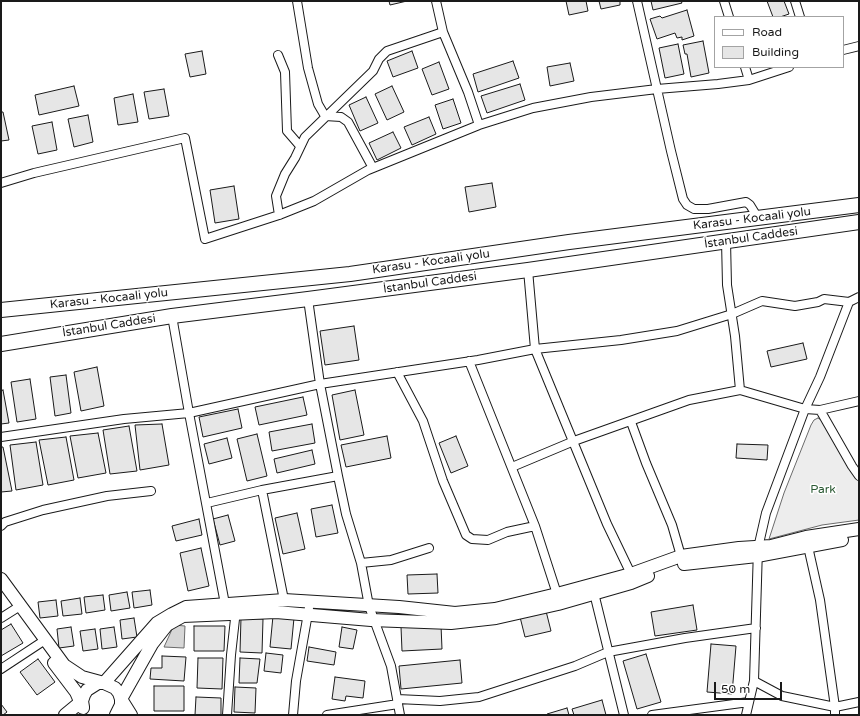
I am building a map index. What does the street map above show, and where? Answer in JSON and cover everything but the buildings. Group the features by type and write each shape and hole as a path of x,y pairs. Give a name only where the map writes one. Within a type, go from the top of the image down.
{"highway":[{"name":"Karasu - Kocaali yolu","path":"1,310 350,274 569,242 859,205"},
{"name":"İstanbul Caddesi","path":"1,344 172,316 528,270 859,222"}],"main road":[{"path":"84,707 84,695 87,690 98,684 104,683 157,623 186,608 232,607 276,612 309,608 369,606 400,607 455,613 495,609 557,594 630,583 682,564 758,552 859,529"},
{"path":"807,542 859,536"},
{"path":"116,715 121,705 121,699 152,644 167,625 183,616 232,607 284,600 309,608 374,620 451,623 496,618 558,604 631,574 681,556 739,548 758,552"},
{"path":"1,579 17,607 43,642 76,692 84,707"},
{"path":"1,591 17,607"},
{"path":"43,642 64,665 82,677 104,683 115,688 131,715"},
{"path":"65,715 84,707"}],"street":[{"path":"297,1 308,68 318,104 326,116"},
{"path":"436,1 443,32 480,125"},
{"path":"637,1 683,199 687,205 694,209 708,209 746,202 750,205 758,218"},
{"path":"724,1 729,16"},
{"path":"795,1 800,16"},
{"path":"279,215 276,196 277,192 305,137 373,71 379,59 387,51 443,32"},
{"path":"844,50 859,46"},
{"path":"278,55 285,72 287,131 300,146"},
{"path":"745,68 749,80"},
{"path":"1,183 34,173 185,138 205,239 279,215 314,201 373,168 480,125 533,108 591,97 749,80 786,68"},
{"path":"326,116 341,117 348,122 373,168"},
{"path":"726,241 727,285 732,314 740,390"},
{"path":"528,270 535,349 607,524 631,574"},
{"path":"1,437 124,419 189,413 320,384 469,362 535,349 621,340 677,331 732,314 762,301 795,306 818,302 824,299 849,302 859,297"},
{"path":"308,299 320,384 346,514 361,563 369,606 391,666 400,715"},
{"path":"746,715 754,681 758,552 766,513 805,409 820,377 849,302"},
{"path":"172,316 207,503 232,607 228,715"},
{"path":"469,362 535,526 557,594"},
{"path":"397,372 423,421 443,482 466,535 472,539 488,540 507,532 535,526"},
{"path":"512,467 574,441 631,422 689,400 740,390 805,409 820,410 859,401"},
{"path":"820,410 859,476"},
{"path":"631,422 646,463 672,525 681,556"},
{"path":"207,503 262,490 338,476"},
{"path":"262,490 284,600"},
{"path":"1,526 6,522 43,510 107,496 151,491"},
{"path":"807,542 820,600 835,711"},
{"path":"361,563 392,560 429,548"},
{"path":"593,589 624,715"},
{"path":"1,618 17,607"},
{"path":"293,715 296,681 309,608"},
{"path":"327,715 397,701 479,697 575,666 608,652 685,638 756,628"},
{"path":"1,669 43,642"},
{"path":"754,681 782,696 835,711 859,702"},
{"path":"652,715 749,702"}],"shaded area":[{"name":"Park","path":"818,418 823,421 859,479 859,520 822,525 769,539 784,493 811,425 814,420"},
{"path":"174,625 185,626 184,648 164,647"}]}
